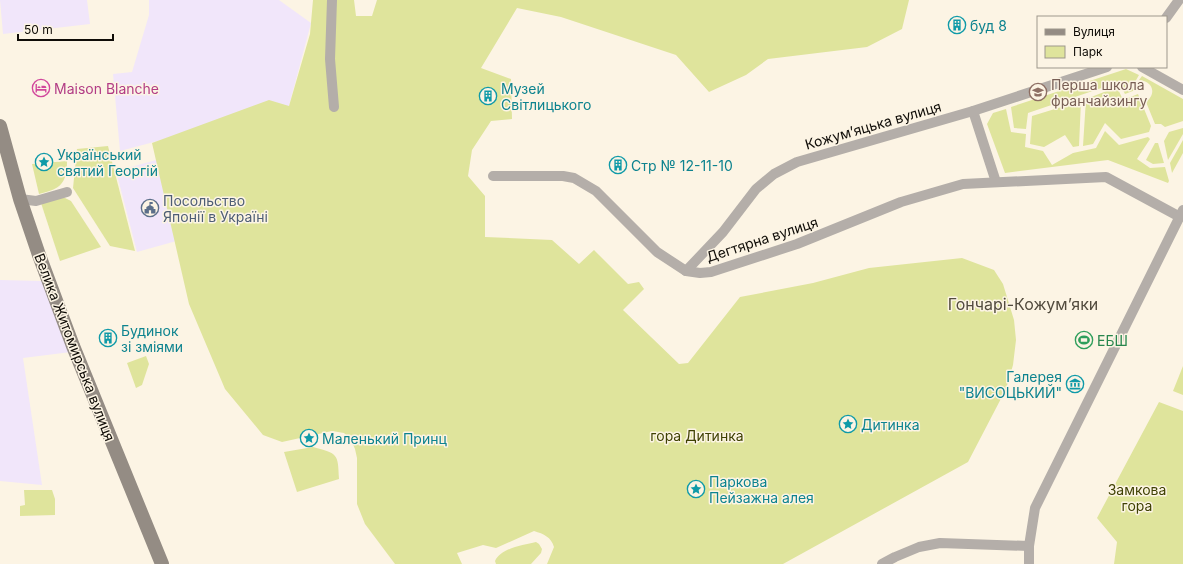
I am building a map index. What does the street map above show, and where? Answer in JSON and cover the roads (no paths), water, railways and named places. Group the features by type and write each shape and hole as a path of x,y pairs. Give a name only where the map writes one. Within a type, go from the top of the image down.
{"main road":[{"name":"Велика Житомирська вулиця","path":"0,128 20,199 39,255 73,346 162,564"}],"street":[{"path":"332,0 330,59 334,107"},
{"path":"1167,17 1179,0"},
{"name":"Кожумʼяцька вулиця","path":"686,271 723,232 756,190 774,174 797,162 973,111 1104,68"},
{"path":"1144,68 1183,90"},
{"path":"973,111 996,182"},
{"name":"Дегтярна вулиця","path":"493,176 563,176 574,178 596,192 657,252 686,271 700,273 711,272 797,244 901,202 963,184 1106,177 1181,213"},
{"path":"20,199 36,200 67,192"},
{"path":"1029,564 1029,546 1035,508 1181,213"},
{"path":"882,564 919,547 940,543 1029,546"}],"place":[{"name":"буд 8","path":"957,25"},
{"name":"Maison Blanche","path":"41,88"},
{"name":"Перша школа франчайзингу","path":"1038,92"},
{"name":"Музей Світлицького","path":"488,96"},
{"name":"Український святий Георгій","path":"44,162"},
{"name":"Стр № 12-11-10","path":"618,165"},
{"name":"Посольство Японії в Україні","path":"150,208"},
{"name":"Будинок зі зміями","path":"108,338"},
{"name":"ЕБШ","path":"1084,340"},
{"name":"Галерея \"ВИСОЦЬКИЙ\"","path":"1075,384"},
{"name":"Дитинка","path":"848,424"},
{"name":"Маленький Принц","path":"309,438"},
{"name":"Паркова Пейзажна алея","path":"696,489"}],"district":[{"name":"Гончарі-Кожумʼяки","path":"1023,304"}],"park label":[{"name":"гора Дитинка","path":"697,435"},
{"name":"Замкова гора","path":"1137,498"}]}
